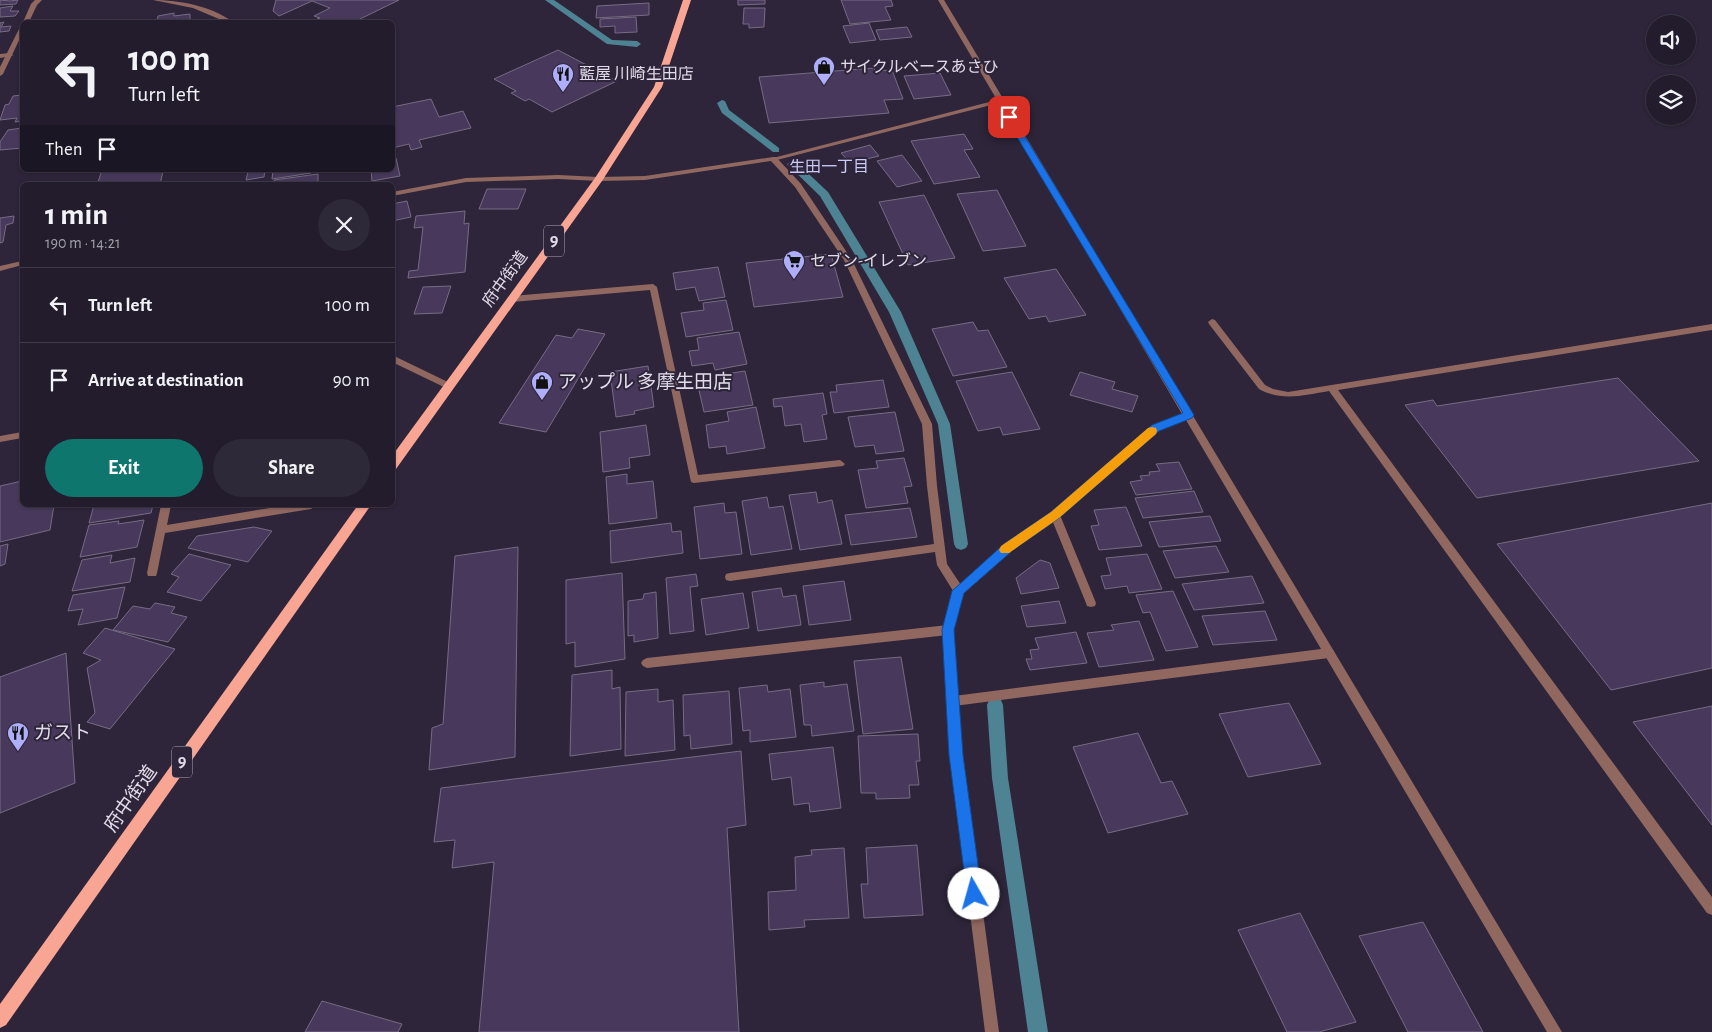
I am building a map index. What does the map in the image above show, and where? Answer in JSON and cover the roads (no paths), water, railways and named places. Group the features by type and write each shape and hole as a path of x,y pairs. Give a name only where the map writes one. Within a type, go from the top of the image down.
{"main road":[{"name":"府中街道","path":"395,462 599,179 658,87 687,0"},
{"name":"府中街道","path":"0,1019 364,507"}],"street":[{"path":"27,20 34,4 39,0"},
{"path":"156,0 194,6 226,20"},
{"path":"941,0 999,101 1189,415 1555,1032"},
{"path":"0,74 20,33"},
{"path":"0,56 10,55"},
{"path":"395,193 466,180 558,177 599,179 645,178 773,160 999,101"},
{"path":"773,160 798,186 848,260 927,424 932,486 942,565 958,591"},
{"path":"0,269 20,264"},
{"path":"512,299 653,287 694,479 840,464"},
{"path":"1212,322 1262,387 1272,392 1288,395 1712,328"},
{"path":"395,359 449,386"},
{"path":"1331,387 1712,908"},
{"path":"992,1032 956,755 948,630 958,591 1008,547 1055,515 1156,428 1189,415"},
{"path":"0,439 20,435"},
{"path":"152,573 166,507"},
{"path":"160,530 299,507"},
{"path":"1055,515 1091,603"},
{"path":"730,577 940,547"},
{"path":"646,663 948,630"},
{"path":"954,701 1329,653"}],"waterway":[{"path":"549,0 610,42 637,44"},
{"path":"722,103 725,111 776,150"},
{"path":"792,164 824,194 895,312 944,424 961,544"},
{"path":"995,705 1000,778 1038,1032"}],"place":[{"name":"サイクルベースあさひ","path":"824,86"},
{"name":"藍屋 川崎生田店","path":"563,93"},
{"name":"セブン-イレブン","path":"794,280"},
{"name":"アップル 多摩生田店","path":"542,401"},
{"name":"ガスト","path":"18,752"}],"district":[{"name":"生田一丁目","path":"829,167"}]}
